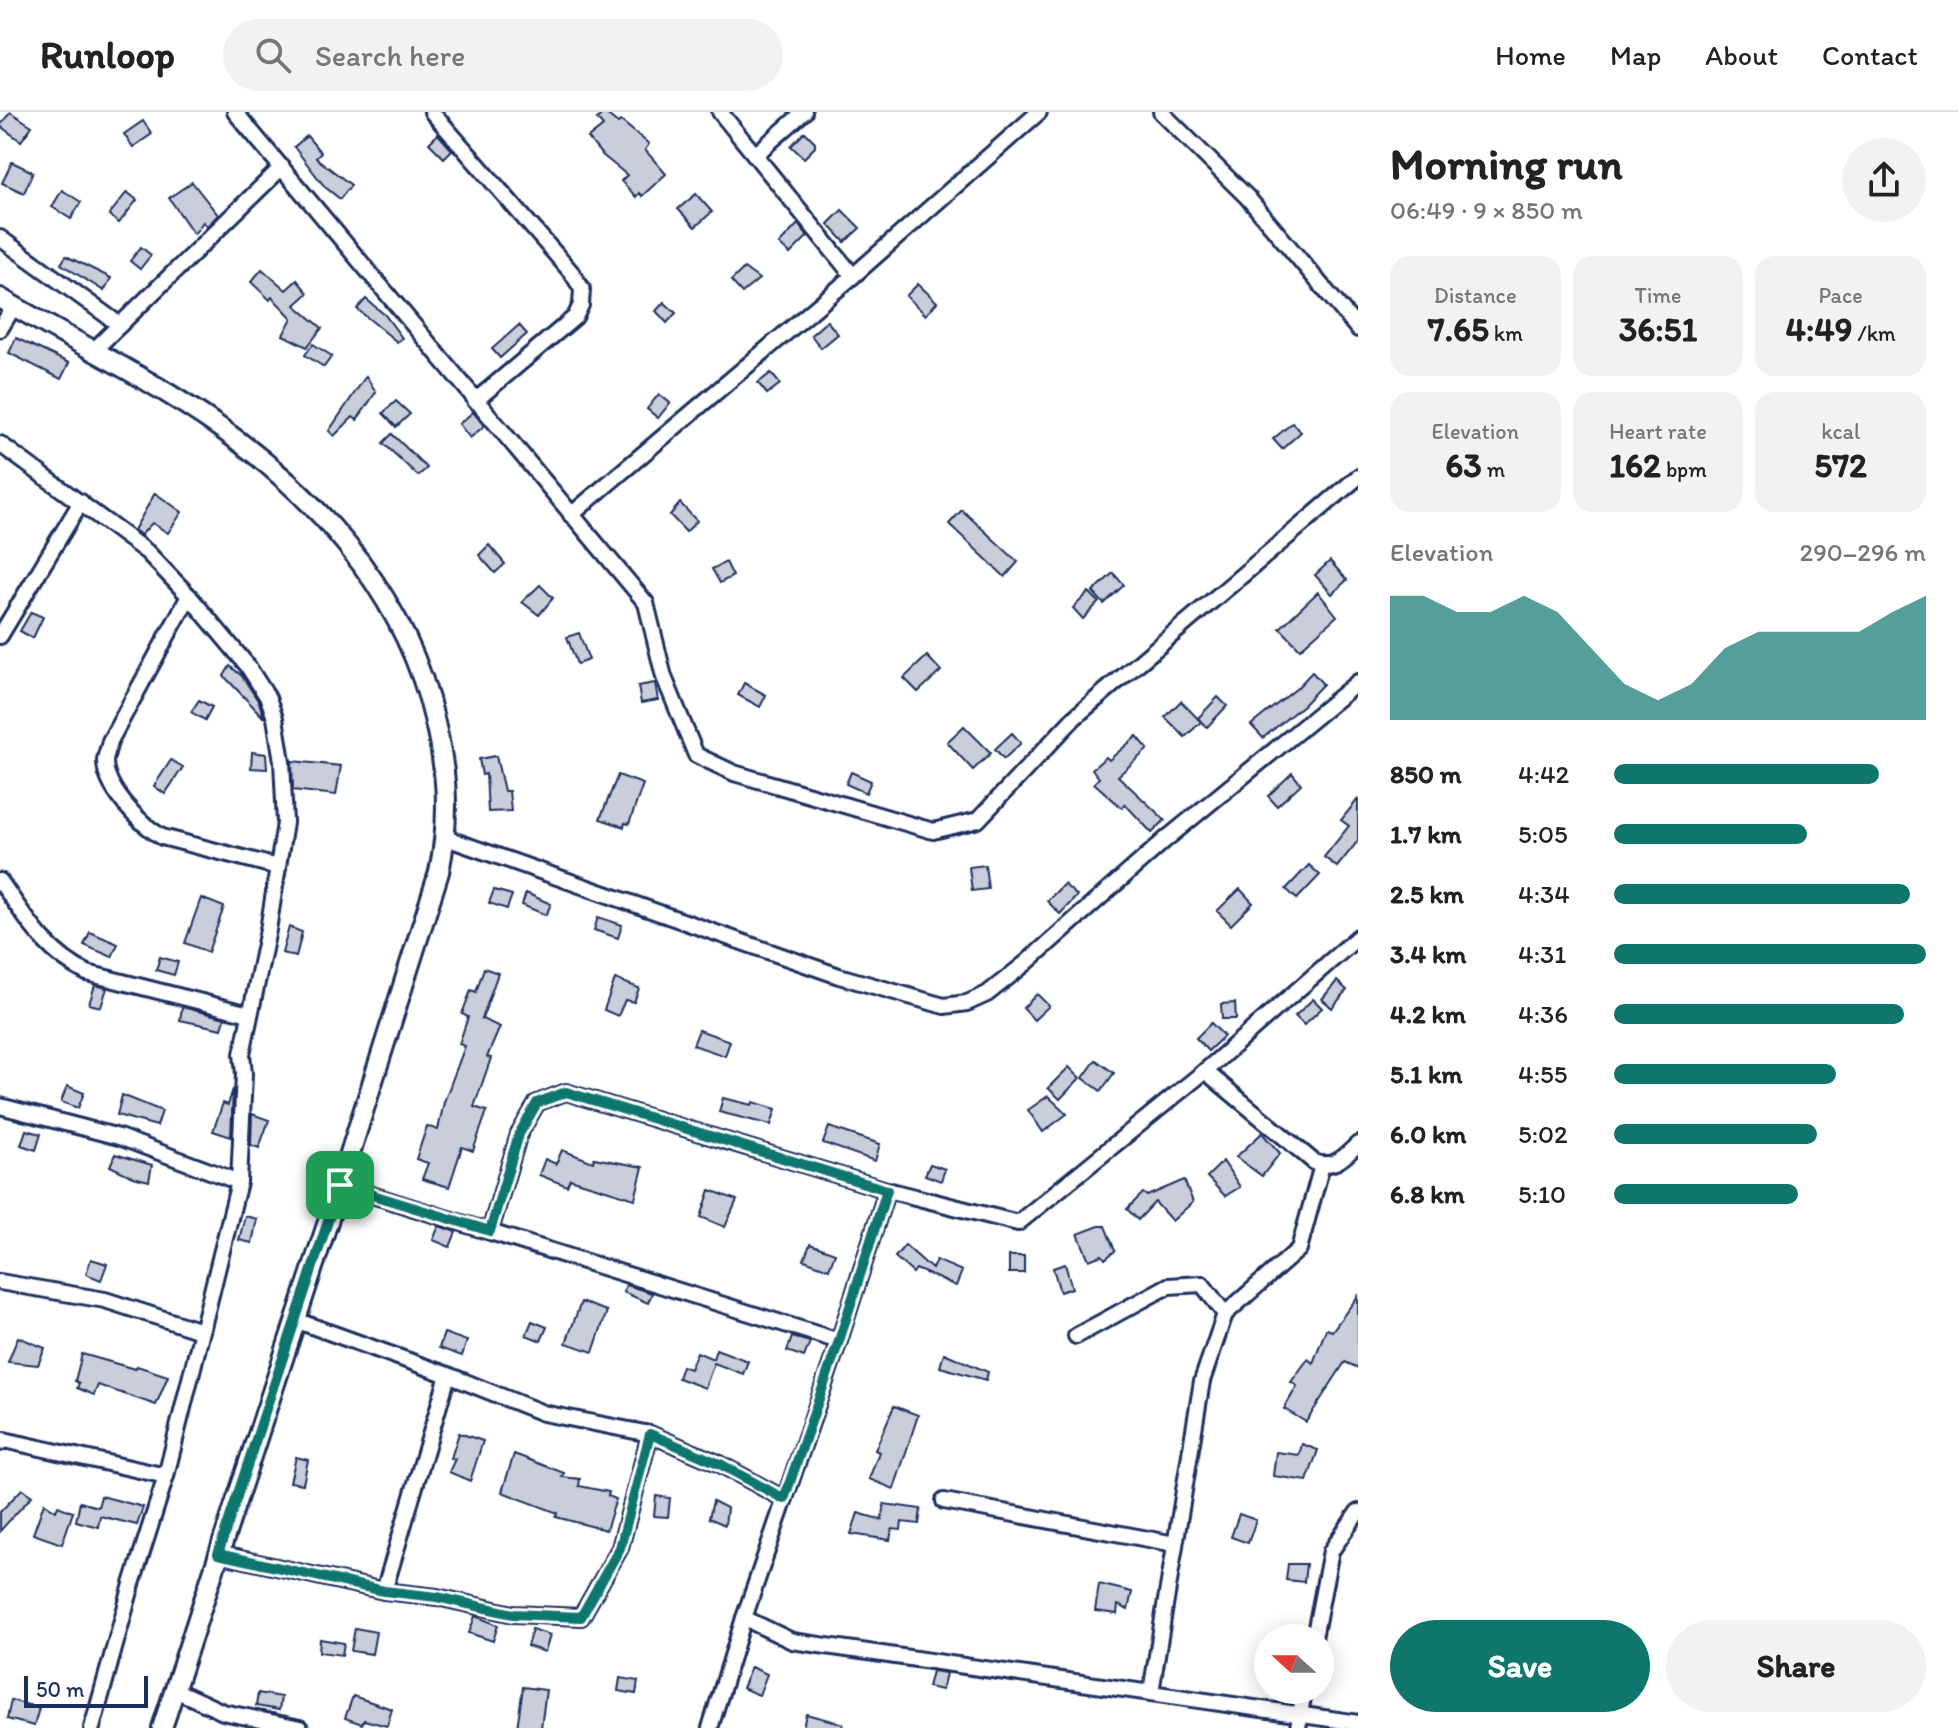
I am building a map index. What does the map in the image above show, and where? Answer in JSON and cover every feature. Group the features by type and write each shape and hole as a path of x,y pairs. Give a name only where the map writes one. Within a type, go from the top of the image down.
{"street":[{"path":"235,112 646,603 664,677 696,755 734,773 933,831 978,820 1075,717 1358,477"},
{"path":"432,112 545,241 582,289 581,305 575,317 475,401"},
{"path":"720,112 853,276"},
{"path":"755,155 804,112"},
{"path":"571,515 853,276 1039,112"},
{"path":"1161,112 1248,198 1358,329"},
{"path":"93,351 282,167"},
{"path":"0,238 120,325"},
{"path":"0,329 7,302 218,425 309,502 377,583 418,662 435,722 448,796 446,838 434,886 340,1185 162,1728"},
{"path":"0,444 147,552 189,596 259,681 275,718 282,761 285,823 268,930 242,1054 244,1074 239,1182 166,1476 92,1728"},
{"path":"0,636 81,502"},
{"path":"189,596 110,741 105,762 111,782 133,815 162,837 278,867"},
{"path":"446,838 839,976 944,1006 967,1003 987,994 1026,963 1165,840 1358,682"},
{"path":"0,881 47,946 65,962 87,973 249,1014"},
{"path":"490,1231 519,1134 537,1103 566,1092 887,1190 1018,1223 1205,1071 1358,937"},
{"path":"1205,1071 1314,1162 1329,1165 1358,1144"},
{"path":"0,1106 119,1137 239,1182"},
{"path":"1151,1692 1202,1381 1225,1314 1299,1249 1322,1165"},
{"path":"340,1185 839,1341"},
{"path":"710,1728 887,1190"},
{"path":"0,1282 105,1300 201,1331"},
{"path":"1076,1336 1168,1286 1202,1284 1225,1314"},
{"path":"295,1320 543,1413 650,1434 720,1464 784,1499"},
{"path":"384,1591 448,1375"},
{"path":"218,1554 384,1591 437,1597 513,1614 581,1617 620,1548 650,1434"},
{"path":"0,1443 4,1440 166,1476"},
{"path":"944,1501 1175,1544"},
{"path":"1317,1624 1331,1551 1358,1512"},
{"path":"744,1618 792,1641 1151,1692 1299,1720 1358,1723"},
{"path":"175,1690 223,1712 300,1728"}],"building":[{"path":"10,112 32,126 21,141 0,126"},
{"path":"604,112 618,123 621,121 649,144 645,150 666,174 642,196 639,193 636,197 621,181 627,175 601,154 588,138 603,126 597,119"},
{"path":"143,121 152,134 133,147 124,134"},
{"path":"805,132 815,142 815,147 804,158 791,146"},
{"path":"438,134 452,150 444,158 429,143"},
{"path":"307,136 321,153 316,158 351,185 340,199 325,187 294,147"},
{"path":"12,162 33,172 24,193 2,183"},
{"path":"192,182 218,215 207,226 203,222 194,234 169,198"},
{"path":"62,190 81,202 71,219 52,207"},
{"path":"127,192 137,200 119,223 109,215"},
{"path":"696,194 712,212 695,227 678,209"},
{"path":"842,210 860,228 845,242 828,224"},
{"path":"798,224 808,236 790,254 779,244"},
{"path":"141,247 151,255 140,269 130,261"},
{"path":"66,256 111,278 104,291 61,264"},
{"path":"744,268 759,279 742,293 731,281"},
{"path":"262,269 286,290 297,280 308,293 295,305 322,328 307,347 283,335 292,318 272,297 270,300 251,282"},
{"path":"918,284 937,302 926,315 906,296"},
{"path":"366,299 385,315 402,338 397,342 357,309"},
{"path":"664,302 676,313 667,323 656,311"},
{"path":"827,321 838,334 821,348 811,335"},
{"path":"519,325 527,334 500,358 492,349"},
{"path":"16,338 69,363 61,379 9,353"},
{"path":"313,344 332,356 324,367 305,355"},
{"path":"771,373 780,384 767,394 758,383"},
{"path":"366,376 376,392 357,420 353,417 334,436 329,431"},
{"path":"659,394 670,403 658,418 647,409"},
{"path":"396,401 410,414 396,427 383,413"},
{"path":"473,412 484,426 470,438 459,424"},
{"path":"1292,423 1301,432 1282,449 1273,439"},
{"path":"392,434 427,468 418,476 383,443"},
{"path":"155,493 182,512 168,533 152,523 141,535 134,530"},
{"path":"680,503 697,521 686,532 670,515"},
{"path":"962,510 1018,562 1005,577 949,524"},
{"path":"489,545 505,564 495,573 479,555"},
{"path":"1330,561 1347,580 1332,594 1315,575"},
{"path":"726,562 733,576 720,583 712,569"},
{"path":"1113,573 1124,585 1104,604 1093,592"},
{"path":"540,585 553,598 539,615 522,602"},
{"path":"1089,592 1099,602 1083,619 1073,608"},
{"path":"1318,592 1337,616 1300,649 1280,628"},
{"path":"31,612 43,617 33,638 20,631"},
{"path":"579,633 589,660 577,664 567,637"},
{"path":"927,656 941,671 918,692 904,678"},
{"path":"230,666 242,676 259,702 264,718 224,676"},
{"path":"1312,672 1323,684 1263,738 1251,725"},
{"path":"655,683 658,700 641,703 638,686"},
{"path":"744,683 766,695 760,707 738,695"},
{"path":"1218,697 1227,706 1207,727 1198,718"},
{"path":"199,700 212,707 205,720 191,712"},
{"path":"1181,701 1201,722 1185,737 1165,717"},
{"path":"964,726 991,753 973,770 947,742"},
{"path":"1012,733 1021,743 1004,759 995,749"},
{"path":"1137,736 1148,749 1118,776 1165,820 1152,833 1125,804 1122,808 1094,783 1099,778 1092,769 1106,757 1109,760"},
{"path":"252,752 266,754 267,769 251,768"},
{"path":"496,756 504,791 509,791 511,811 488,812 486,774 482,775 479,759"},
{"path":"171,760 183,767 165,794 154,786"},
{"path":"292,761 341,766 336,795 293,790"},
{"path":"851,772 871,781 866,793 846,784"},
{"path":"1292,773 1301,784 1277,806 1268,796"},
{"path":"618,775 643,784 629,824 625,823 624,827 600,819"},
{"path":"1358,799 1358,841 1337,867 1324,857 1349,826 1341,820"},
{"path":"985,865 988,889 972,891 969,867"},
{"path":"1309,865 1320,875 1297,899 1286,889"},
{"path":"1064,884 1077,896 1060,914 1047,901"},
{"path":"1240,889 1253,903 1231,925 1217,911"},
{"path":"494,890 512,895 507,909 489,903"},
{"path":"526,893 551,904 546,915 522,905"},
{"path":"201,898 224,907 208,952 185,943"},
{"path":"598,917 622,925 618,938 594,930"},
{"path":"289,927 302,932 296,957 282,953"},
{"path":"90,932 118,944 112,957 84,945"},
{"path":"160,957 178,962 174,975 156,970"},
{"path":"484,968 498,973 482,1019 500,1027 487,1057 491,1058 474,1107 487,1111 473,1151 462,1147 449,1187 422,1179 428,1163 416,1159 427,1126 438,1130 444,1102 465,1046 459,1044 468,1017 462,1014 471,990 476,992"},
{"path":"615,979 639,988 634,1002 625,1000 618,1016 604,1010"},
{"path":"1337,981 1347,990 1332,1008 1322,999"},
{"path":"95,985 107,988 101,1007 89,1004"},
{"path":"1037,994 1049,1006 1034,1020 1023,1008"},
{"path":"1313,999 1322,1008 1304,1025 1295,1016"},
{"path":"1235,1003 1236,1019 1222,1019 1221,1004"},
{"path":"182,1007 225,1018 222,1029 180,1020"},
{"path":"1211,1023 1224,1036 1208,1051 1196,1038"},
{"path":"699,1030 730,1041 725,1056 693,1045"},
{"path":"1096,1060 1114,1073 1101,1091 1083,1078"},
{"path":"1069,1067 1080,1078 1060,1099 1048,1088"},
{"path":"67,1086 84,1093 78,1108 61,1102"},
{"path":"233,1089 231,1137 213,1131 223,1103 228,1105"},
{"path":"122,1095 162,1111 157,1126 117,1115"},
{"path":"1048,1096 1067,1114 1043,1132 1028,1110"},
{"path":"723,1098 776,1109 771,1125 719,1112"},
{"path":"252,1114 269,1120 259,1148 251,1145"},
{"path":"829,1127 880,1144 875,1161 823,1143"},
{"path":"26,1130 41,1134 36,1150 21,1145"},
{"path":"1262,1133 1280,1153 1262,1176 1236,1157"},
{"path":"562,1150 593,1162 594,1158 643,1167 635,1199 570,1179 567,1186 539,1175 545,1159 556,1164"},
{"path":"115,1154 152,1165 149,1181 110,1166"},
{"path":"1223,1161 1240,1187 1225,1196 1207,1177"},
{"path":"930,1164 945,1169 941,1181 925,1175"},
{"path":"1184,1180 1193,1202 1172,1221 1155,1202 1138,1220 1127,1209 1143,1193 1147,1196"},
{"path":"710,1190 737,1200 725,1227 701,1217"},
{"path":"245,1216 257,1219 252,1243 239,1240"},
{"path":"439,1226 456,1232 450,1247 433,1240"},
{"path":"1105,1226 1115,1251 1105,1259 1102,1255 1089,1260 1078,1234"},
{"path":"810,1244 835,1253 829,1269 804,1260"},
{"path":"905,1245 932,1269 936,1260 962,1271 956,1286 916,1269 913,1273 895,1257"},
{"path":"1009,1256 1024,1256 1024,1273 1009,1273"},
{"path":"91,1259 107,1264 101,1280 86,1274"},
{"path":"1065,1264 1072,1288 1060,1292 1053,1268"},
{"path":"626,1285 652,1293 648,1303 623,1292"},
{"path":"1358,1296 1358,1368 1345,1362 1306,1422 1284,1409 1297,1386 1291,1382 1308,1359 1313,1363 1326,1329 1332,1331"},
{"path":"581,1302 607,1311 593,1352 566,1343"},
{"path":"532,1321 547,1327 541,1341 526,1335"},
{"path":"444,1333 467,1341 462,1356 439,1348"},
{"path":"18,1337 45,1348 38,1365 8,1362"},
{"path":"792,1337 810,1342 804,1357 787,1351"},
{"path":"716,1349 748,1361 743,1374 714,1363 705,1388 678,1378 682,1366 690,1369 697,1352 713,1359"},
{"path":"944,1353 988,1372 986,1380 940,1367"},
{"path":"82,1354 168,1376 156,1405 98,1385 94,1395 77,1388 79,1383 75,1381"},
{"path":"894,1406 918,1415 894,1489 869,1479 879,1452 875,1450"},
{"path":"459,1433 483,1441 470,1481 449,1472 455,1459 451,1458"},
{"path":"1302,1444 1318,1450 1307,1481 1273,1476 1276,1452 1299,1455"},
{"path":"514,1454 564,1473 562,1477 580,1479 579,1486 609,1492 608,1496 616,1499 606,1530 556,1517 558,1513 502,1492"},
{"path":"296,1457 308,1460 303,1484 290,1482"},
{"path":"22,1489 32,1496 0,1531 0,1512"},
{"path":"101,1496 143,1507 137,1525 100,1516 98,1527 76,1521 80,1502 98,1507"},
{"path":"656,1496 670,1498 668,1517 654,1516"},
{"path":"713,1501 727,1508 725,1525 709,1518"},
{"path":"44,1503 56,1511 58,1506 73,1512 62,1544 33,1534"},
{"path":"884,1504 921,1509 919,1524 902,1522 901,1530 892,1529 890,1540 851,1534 858,1513 882,1520"},
{"path":"1239,1514 1256,1520 1248,1543 1231,1537"},
{"path":"1288,1564 1306,1564 1304,1582 1286,1580"},
{"path":"1099,1584 1132,1592 1128,1610 1118,1605 1117,1614 1095,1611"},
{"path":"475,1616 498,1625 493,1641 469,1633"},
{"path":"355,1628 376,1632 372,1654 351,1651"},
{"path":"532,1629 550,1635 545,1652 527,1646"},
{"path":"320,1639 344,1643 342,1655 319,1652"},
{"path":"751,1667 767,1674 759,1695 742,1688"},
{"path":"932,1671 946,1673 942,1690 928,1687"},
{"path":"620,1678 638,1681 636,1694 618,1691"},
{"path":"523,1687 546,1690 541,1728 517,1728"},
{"path":"258,1693 281,1697 279,1710 256,1706"},
{"path":"353,1696 392,1709 387,1726 364,1720 362,1724 345,1718"},
{"path":"11,1700 39,1708 34,1726 7,1719"},
{"path":"806,1714 843,1724 842,1728 803,1728"}],"route":[{"path":"566,1092 887,1190 784,1499 720,1464 650,1434 620,1548 581,1617 513,1614 437,1597 384,1591 218,1554 340,1185 490,1231 519,1134 537,1103 566,1092"}]}
